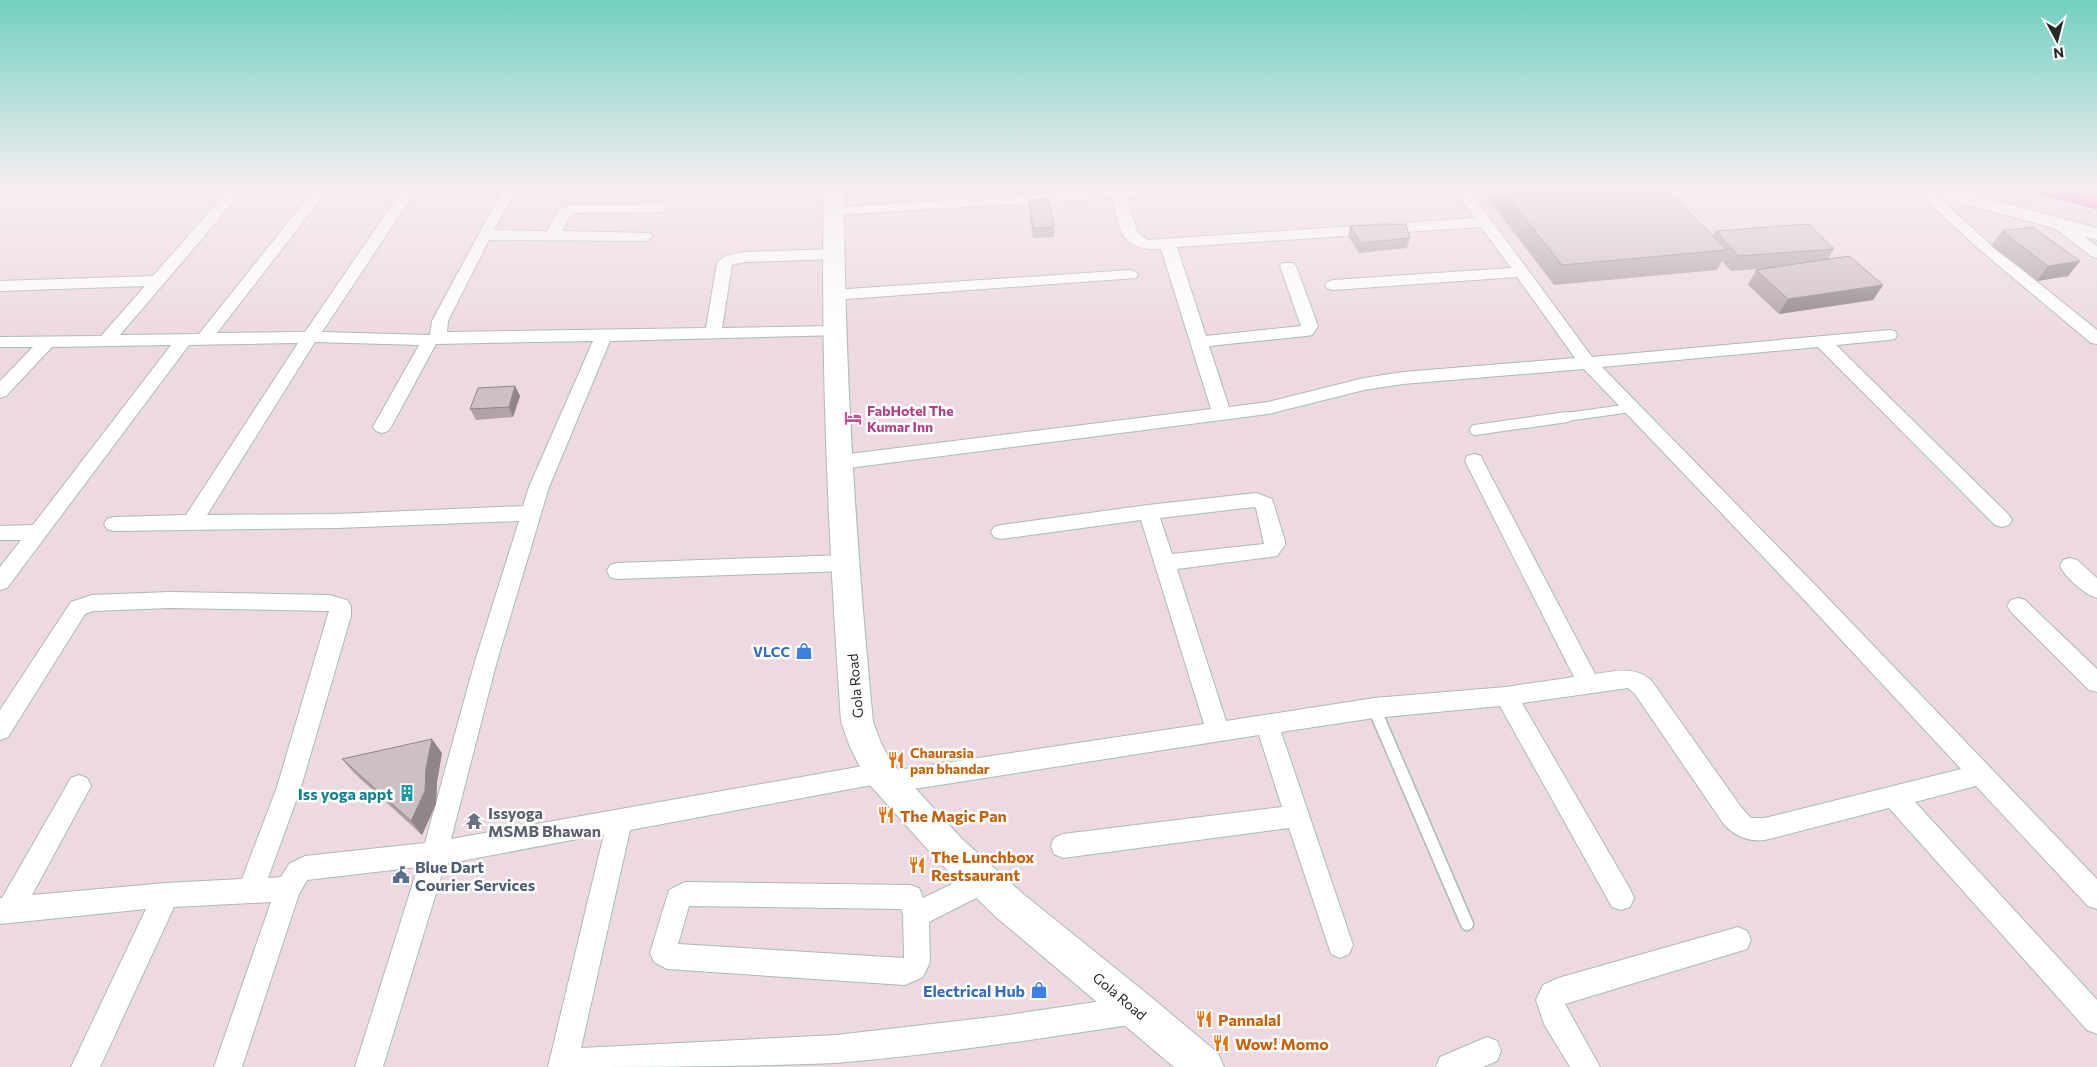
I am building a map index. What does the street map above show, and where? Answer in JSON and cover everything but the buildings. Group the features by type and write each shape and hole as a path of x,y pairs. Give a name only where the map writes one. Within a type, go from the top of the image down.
{"street":[{"path":"106,341 196,237"},
{"path":"204,339 284,237"},
{"path":"192,522 310,338 378,237"},
{"path":"382,427 436,338 440,320 483,237"},
{"name":"Gola Road","path":"834,237 833,295 844,563 857,722 866,747 884,778 951,852 1017,911 1204,1067"},
{"path":"1132,237 1135,241 1145,245 1272,237"},
{"path":"1496,237 1588,363 1816,599 2097,897"},
{"path":"1975,237 2097,339"},
{"path":"2075,237 2097,253"},
{"path":"1168,244 1222,414"},
{"path":"713,334 725,263 736,258 745,257 834,254"},
{"path":"1199,342 1306,331 1310,326 1288,266"},
{"path":"1333,285 1521,272"},
{"path":"833,295 1130,276"},
{"path":"0,286 158,281"},
{"path":"0,342 465,338 835,331"},
{"path":"841,462 1222,414 1287,404 1345,388 1384,380 1588,363 1889,334"},
{"path":"369,1067 435,854 486,661 539,488 604,335"},
{"path":"0,582 36,532 124,421 184,340"},
{"path":"0,392 48,341"},
{"path":"1822,341 2002,520"},
{"path":"1474,461 1589,684"},
{"path":"1002,532 1148,512 1256,500 1264,502 1275,541 1275,545 1270,551 1164,563"},
{"path":"1148,512 1218,732"},
{"path":"114,524 337,521 531,513"},
{"path":"0,533 36,532"},
{"path":"617,571 844,563"},
{"path":"2070,566 2097,590"},
{"path":"0,730 78,608 85,605 92,603 170,600 328,602 340,606 340,616 289,787 252,890"},
{"path":"2018,606 2097,684"},
{"path":"228,1067 288,889 298,872 316,866 435,854 620,820 884,778 1218,732 1374,708 1506,696 1628,679 1640,683 1732,815 1746,829 1754,831 1765,829 1981,774"},
{"path":"1506,696 1621,898"},
{"path":"1266,725 1340,944"},
{"path":"5,911 79,786"},
{"path":"1894,796 2097,1020"},
{"path":"1063,846 1297,816"},
{"path":"620,820 562,1065 836,1049 1002,1030 1138,1010"},
{"path":"916,915 983,881"},
{"path":"5,911 166,895 288,889"},
{"path":"685,894 906,897 913,900 916,915 917,962 914,968 905,972 667,956 663,953 678,899 685,894"},
{"path":"85,1067 166,895"},
{"path":"1586,1067 1554,1014 1550,1000 1553,995 1738,940"},
{"path":"1450,1067 1487,1051"}],"lane":[{"path":"1475,430 1632,408"},
{"path":"1374,708 1467,924"}],"place":[{"name":"FabHotel The Kumar Inn","path":"853,418"},
{"name":"VLCC","path":"804,651"},
{"name":"Chaurasia pan bhandar","path":"896,760"},
{"name":"Iss yoga appt","path":"407,793"},
{"name":"The Magic Pan","path":"886,815"},
{"name":"Issyoga MSMB Bhawan","path":"474,821"},
{"name":"The Lunchbox Restsaurant","path":"917,865"},
{"name":"Blue Dart Courier Services","path":"401,875"},
{"name":"Electrical Hub","path":"1039,990"},
{"name":"Pannalal","path":"1204,1019"},
{"name":"Wow! Momo","path":"1221,1043"}]}
